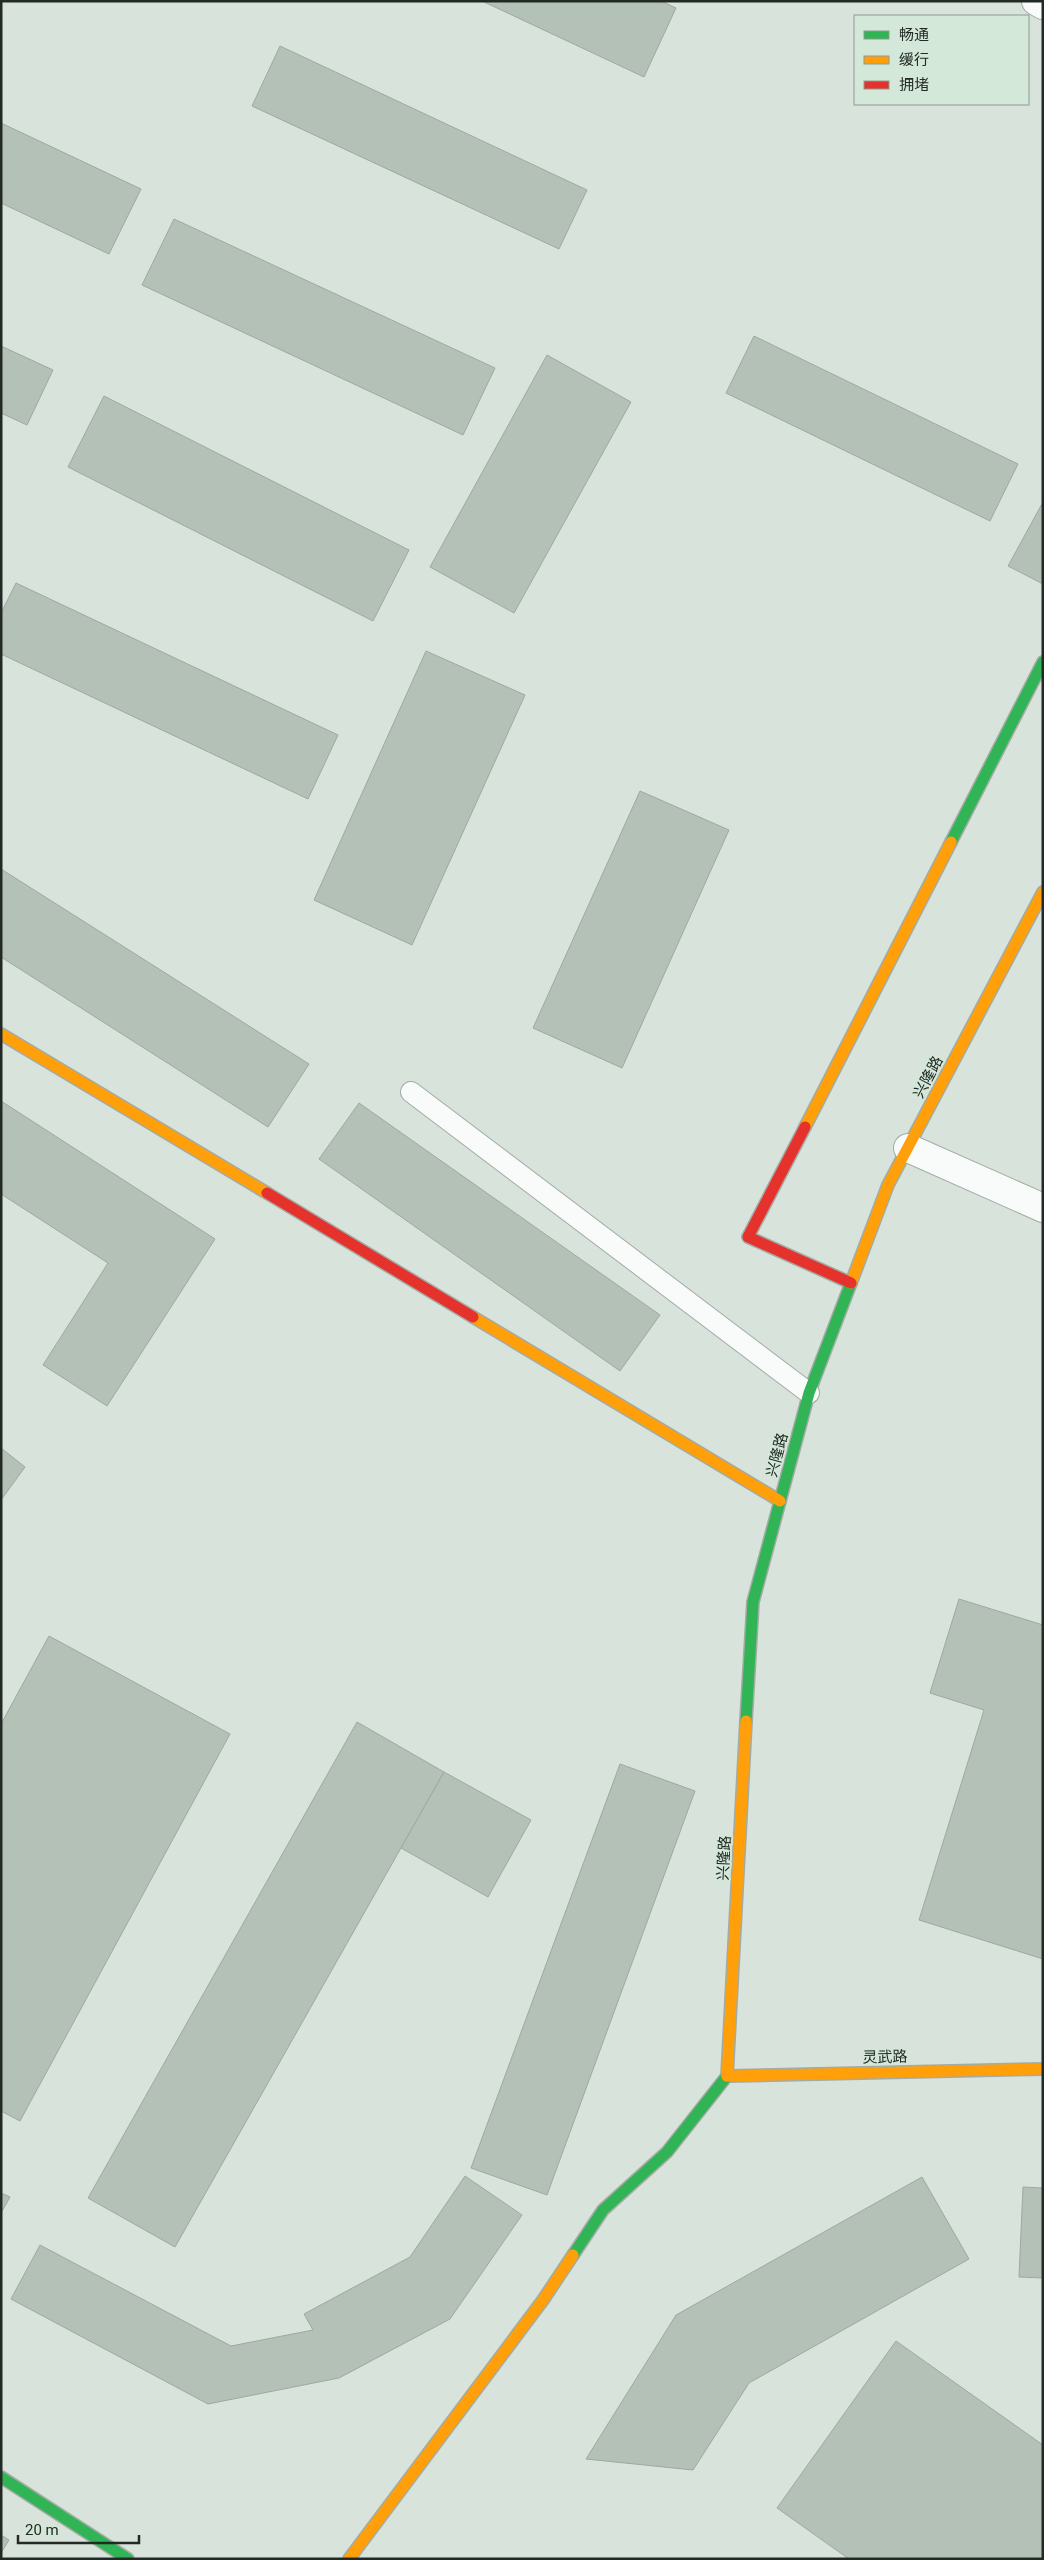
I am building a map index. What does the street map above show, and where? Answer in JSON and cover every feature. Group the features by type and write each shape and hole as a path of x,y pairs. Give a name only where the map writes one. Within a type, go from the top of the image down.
{"main road":[{"path":"851,1283 748,1238 1043,662"},
{"name":"兴隆路","path":"728,2076 752,1602 809,1393 888,1186 1043,892"},
{"path":"1,1034 780,1501"},
{"name":"灵武路","path":"728,2076 1043,2069"},
{"path":"349,2559 543,2300 603,2210 667,2152 728,2076"},
{"path":"1,2477 128,2559"}],"street":[{"path":"1036,1 1043,5"},
{"path":"908,1148 1043,1208"}],"lane":[{"path":"412,1092 809,1393"}],"building":[{"path":"482,1 661,1 676,8 644,77"},
{"path":"280,46 587,190 559,249 252,106"},
{"path":"1,123 141,189 109,254 1,203"},
{"path":"174,219 495,368 463,435 142,285"},
{"path":"754,336 1018,464 990,521 726,393"},
{"path":"1,346 53,370 27,425 1,413"},
{"path":"547,355 631,402 514,613 430,567"},
{"path":"104,396 409,550 373,621 68,467"},
{"path":"1043,502 1043,584 1008,566"},
{"path":"16,583 338,735 308,799 1,654 1,613"},
{"path":"426,651 525,695 412,945 314,900"},
{"path":"640,791 729,830 622,1068 533,1028"},
{"path":"1,869 309,1064 268,1127 1,957"},
{"path":"1,1101 215,1239 107,1406 43,1365 108,1263 1,1194"},
{"path":"359,1103 660,1315 620,1371 319,1159"},
{"path":"1,1448 25,1467 1,1500"},
{"path":"959,1599 1043,1625 1043,1959 919,1920 984,1710 930,1693"},
{"path":"49,1636 230,1734 20,2121 1,2111 1,1724"},
{"path":"357,1722 444,1772 175,2247 88,2198"},
{"path":"620,1764 695,1791 547,2195 471,2168"},
{"path":"444,1772 531,1820 488,1897 401,1848"},
{"path":"465,2176 522,2215 450,2319 339,2378 208,2404 11,2299 40,2245 231,2346 313,2330 304,2314 410,2257"},
{"path":"922,2177 969,2259 749,2383 693,2470 586,2459 676,2315"},
{"path":"1023,2187 1043,2188 1043,2278 1019,2277"},
{"path":"1,2193 10,2197 1,2213"},
{"path":"896,2341 1043,2445 1043,2559 849,2559 777,2508"},
{"path":"1,2535 9,2540 1,2553"}],"traffic: fast":[{"path":"951,842 1043,662"},
{"path":"746,1721 753,1602 809,1393 851,1283"},
{"path":"573,2255 603,2210 667,2152 727,2076"},
{"path":"1,2477 128,2559"}],"traffic: slow":[{"path":"805,1127 951,842"},
{"path":"851,1283 888,1185 1043,892"},
{"path":"1,1034 267,1193"},
{"path":"473,1317 780,1501"},
{"path":"727,2076 746,1721"},
{"path":"727,2076 1043,2069"},
{"path":"349,2559 543,2300 573,2255"}],"traffic: jam":[{"path":"805,1127 748,1237 851,1283"},
{"path":"267,1193 473,1317"}]}
